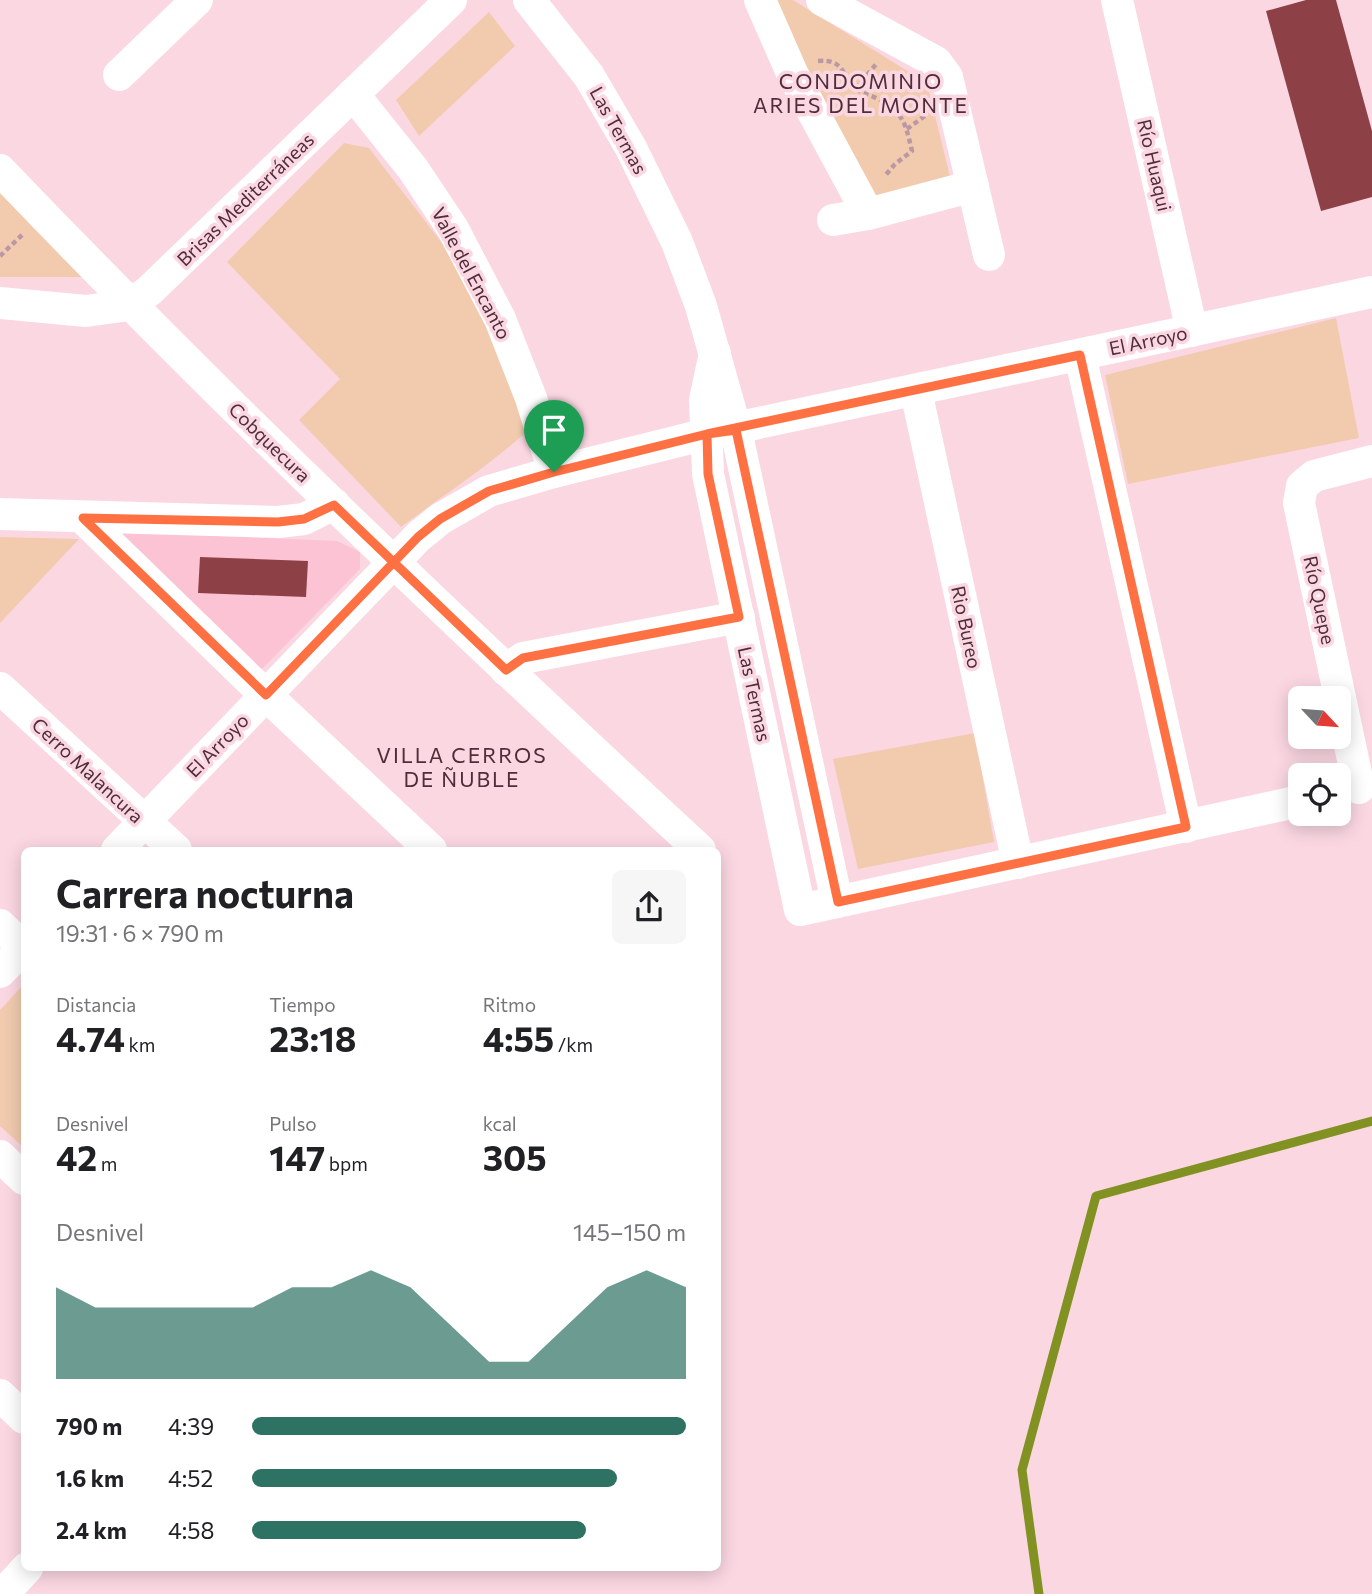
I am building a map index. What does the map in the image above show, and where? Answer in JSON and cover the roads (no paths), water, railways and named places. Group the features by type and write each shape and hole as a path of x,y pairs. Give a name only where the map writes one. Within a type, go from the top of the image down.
{"street":[{"path":"119,75 197,0"},
{"name":"Brisas Mediterráneas","path":"0,303 86,311 129,305 149,291 451,0"},
{"name":"Las Termas","path":"528,0 589,76 631,148 677,242 701,306 715,353 722,432 838,902 800,910 708,474 722,432"},
{"path":"760,0 792,73 868,214"},
{"path":"822,0 936,62 947,77 989,255"},
{"name":"Río Huaqui","path":"1117,0 1192,331"},
{"name":"Valle del Encanto","path":"353,94 413,169 453,229 500,319 531,398 554,472"},
{"name":"Cobquecura","path":"0,170 129,305 334,505 697,847"},
{"path":"833,220 868,214 973,186"},
{"name":"El Arroyo","path":"120,847 418,537 440,519 489,491 554,472 722,432 1372,292"},
{"path":"1080,355 1186,827"},
{"name":"Rio Bureo","path":"916,391 1018,863"},
{"name":"Río Quepe","path":"1357,788 1299,503 1302,486 1314,477 1372,461"},
{"path":"0,514 278,522 304,519 334,505"},
{"path":"83,518 428,847"},
{"path":"506,670 523,658 739,617"},
{"name":"Cerro Malancura","path":"0,688 173,847"},
{"path":"838,902 1288,804"},
{"path":"0,925 21,944"},
{"path":"0,972 21,950"},
{"path":"0,1156 21,1176"},
{"path":"0,1395 21,1415"},
{"path":"3,1594 24,1571"}],"waterway":[{"path":"1039,1594 1022,1470 1096,1196 1372,1121"}],"district":[{"name":"CONDOMINIO ARIES DEL MONTE","path":"861,92"},
{"name":"VILLA CERROS DE ÑUBLE","path":"462,766"}]}
